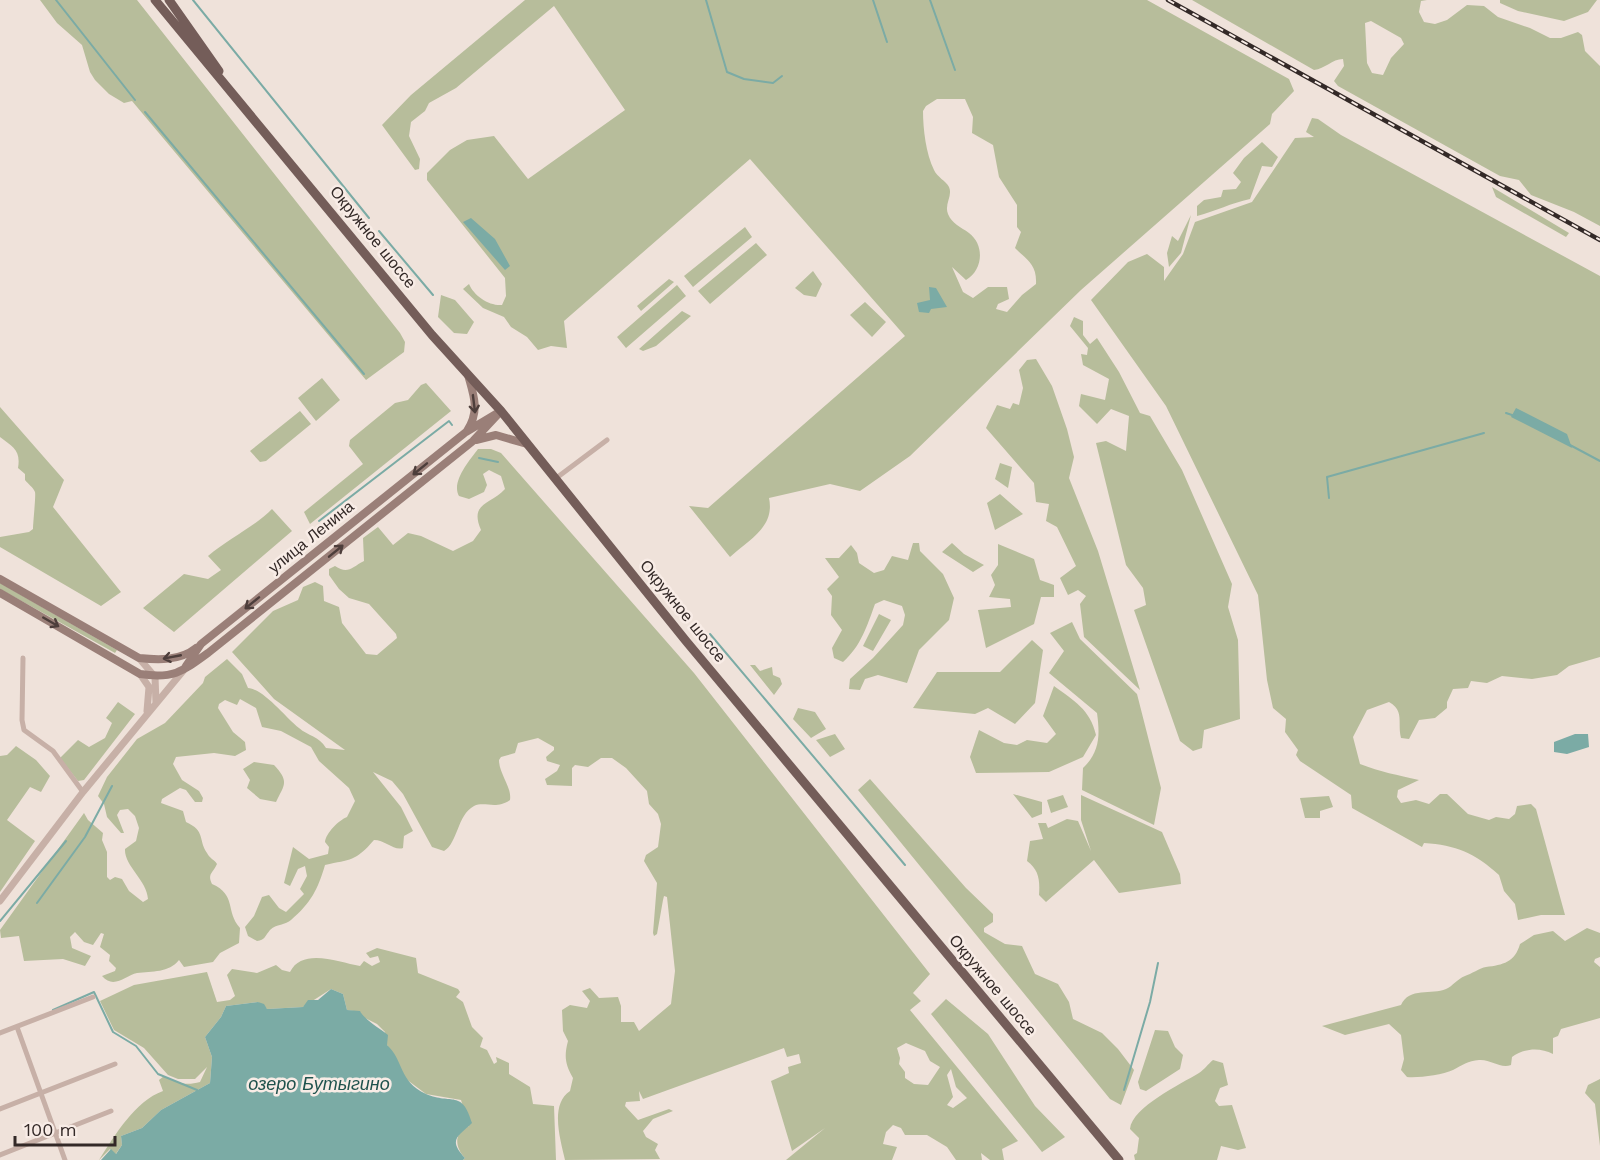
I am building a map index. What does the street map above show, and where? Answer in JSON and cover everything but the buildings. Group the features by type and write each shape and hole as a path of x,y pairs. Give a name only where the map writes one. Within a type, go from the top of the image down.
{"main road":[{"name":"Окружное шоссе","path":"155,0 432,334 501,411 1119,1160"},
{"name":"Окружное шоссе","path":"169,0 207,52 224,81"},
{"path":"466,432 474,420 476,407 468,374"},
{"name":"улица Ленина","path":"183,671 201,644 466,432 501,411"},
{"name":"улица Ленина","path":"183,671 473,441 501,411"},
{"path":"473,441 496,435 527,444"},
{"path":"313,554 317,565"},
{"path":"0,579 139,658 158,660 178,657 191,652 201,644"},
{"path":"0,593 140,674 155,676 183,671"}],"street":[{"path":"555,479 608,440"},
{"path":"23,658 22,720 24,730 52,751 83,792"},
{"path":"139,658 155,676 156,703"},
{"name":"улица Ленина","path":"0,901 83,792 183,671"},
{"path":"140,674 149,687 149,705 144,716"},
{"path":"0,1033 93,997"},
{"path":"17,1027 64,1160"},
{"path":"0,1109 115,1064"},
{"path":"0,1155 111,1111"}],"green space":[{"path":"40,0 137,0 400,333 405,342 404,352 366,380 132,101 124,103 109,94 95,80 90,72 82,45 57,23"},
{"path":"525,0 1147,0 1289,79 1294,91 1272,114 1270,124 1081,290 910,456 860,491 830,484 769,498 770,508 765,525 730,557 689,506 708,508 905,336 750,159 564,321 567,348 551,346 538,350 527,337 511,327 504,317 483,308 463,289 469,284 482,299 497,305 502,305 506,296 505,278 427,180 427,173 450,150 467,140 494,136 528,179 625,110 554,6 456,88 429,103 425,111 411,122 409,136 420,159 419,169 415,170 382,125 411,95","holes":["937,99 965,99 973,117 972,133 993,145 999,177 1017,205 1017,227 1021,232 1015,248 1033,267 1036,277 1036,284 1022,295 1007,312 996,309 998,304 1009,299 1007,287 988,287 973,298 963,292 952,267 966,280 972,276 979,264 980,251 974,238 954,223 950,217 947,210 949,187 935,172 927,149 923,118 926,106"]},
{"path":"1192,0 1427,0 1421,1 1419,12 1424,22 1435,24 1447,20 1467,5 1484,6 1498,17 1550,38 1561,38 1578,32 1582,35 1585,51 1600,66 1600,226 1574,212 1531,195 1519,180 1500,176 1338,86 1334,81 1344,66 1343,59 1314,70","holes":["1371,21 1401,38 1404,44 1391,58 1383,75 1372,73 1367,63 1365,23"]},
{"path":"1500,0 1597,0 1588,12 1564,21 1518,11 1500,3"},
{"path":"1312,118 1318,119 1341,135 1600,276 1600,657 1569,666 1557,675 1532,679 1502,676 1487,683 1471,681 1468,688 1453,689 1447,702 1447,708 1435,718 1419,720 1409,739 1401,738 1399,713 1389,702 1367,710 1353,737 1360,764 1419,780 1398,790 1397,797 1401,803 1416,800 1429,804 1440,794 1447,794 1468,814 1489,820 1496,817 1509,819 1515,814 1517,806 1531,804 1536,809 1565,915 1541,915 1518,920 1515,904 1504,891 1499,875 1482,861 1455,848 1424,843 1422,847 1352,808 1351,795 1300,761 1296,755 1298,750 1285,732 1286,719 1273,708 1267,680 1258,595 1166,406 1091,300 1128,262 1147,254 1164,267 1164,281 1183,254 1195,222 1252,202 1295,138 1314,137 1306,132"},
{"path":"1262,142 1278,157 1272,167 1262,166 1250,199 1197,216 1197,206 1204,200 1221,197 1223,190 1236,189 1241,182 1233,173 1244,158"},
{"path":"1492,187 1569,233 1566,237 1496,197"},
{"path":"1191,215 1181,253 1169,267 1167,253 1172,236 1178,241"},
{"path":"745,227 752,237 693,287 684,276"},
{"path":"756,243 767,255 710,304 698,291"},
{"path":"813,271 822,284 816,297 804,295 795,288"},
{"path":"669,279 674,282 641,311 637,306"},
{"path":"677,285 686,296 626,348 617,337"},
{"path":"441,295 455,300 474,322 467,334 454,333 438,317"},
{"path":"865,302 886,322 872,337 850,315"},
{"path":"682,311 691,316 656,346 643,351 639,349"},
{"path":"1074,317 1083,321 1083,335 1090,344 1097,338 1119,372 1140,413 1150,416 1182,470 1232,584 1228,607 1238,640 1240,719 1204,730 1202,748 1193,751 1180,741 1134,610 1146,605 1143,588 1126,565 1096,443 1106,441 1126,451 1129,416 1111,409 1097,424 1079,406 1081,394 1105,400 1109,379 1083,365 1081,354 1087,355 1088,348 1070,326"},
{"path":"1036,359 1052,386 1067,429 1074,457 1069,478 1098,551 1140,690 1084,637 1080,604 1086,596 1078,590 1068,595 1060,578 1076,566 1057,527 1046,521 1049,504 1036,502 1034,483 986,428 997,405 1010,409 1013,403 1019,405 1023,388 1019,370 1027,360"},
{"path":"322,378 340,400 316,421 298,398"},
{"path":"426,383 451,411 310,524 304,512 363,464 349,446 350,440 395,403 408,400 421,385"},
{"path":"0,407 64,480 53,507 121,592 101,606 0,547 0,537 29,532 33,529 35,492 25,480 25,474 18,468 17,453 0,437"},
{"path":"300,411 311,424 266,461 260,462 250,451"},
{"path":"478,449 491,449 501,453 694,673 930,974 913,993 921,1001 910,1010 1018,1141 1002,1149 1004,1160 990,1160 981,1153 982,1160 956,1160 947,1147 927,1135 905,1135 901,1128 893,1125 886,1132 883,1144 897,1147 892,1160 786,1160 825,1128 792,1151 771,1081 789,1073 788,1067 801,1063 799,1054 787,1057 784,1048 643,1099 639,1091 640,1101 626,1102 625,1106 638,1120 669,1109 673,1111 653,1119 643,1131 646,1137 658,1144 655,1150 660,1159 565,1160 559,1134 558,1114 564,1097 570,1091 573,1078 566,1060 568,1041 563,1031 562,1010 570,1005 587,1008 590,1001 582,991 590,988 599,998 618,997 621,1006 621,1022 634,1022 639,1031 671,1004 675,971 667,897 664,896 657,934 654,936 653,933 657,883 644,861 646,855 658,847 661,824 658,814 649,804 647,791 626,768 612,758 601,758 588,767 575,765 572,768 572,786 547,785 545,779 557,771 560,765 547,761 546,757 554,750 554,747 538,738 518,743 515,753 501,757 499,760 510,800 495,805 478,805 468,810 452,842 444,851 432,847 403,794 392,781 373,772 401,807 413,831 404,836 403,848 396,848 374,840 357,856 325,865 320,881 304,908 289,922 272,928 263,939 257,941 248,936 245,927 254,916 262,897 269,895 279,908 286,912 304,894 300,889 307,876 305,866 298,869 290,886 284,883 293,847 309,859 328,854 329,847 325,842 330,831 347,817 355,801 349,788 319,761 311,747 281,731 262,727 256,708 240,699 237,705 225,700 219,704 218,708 233,732 245,742 246,750 235,756 214,753 176,757 173,764 182,780 199,791 203,798 202,802 195,802 186,790 180,788 162,799 161,803 183,811 186,822 199,832 209,857 217,864 210,876 211,881 228,898 240,928 239,943 220,953 213,962 184,967 179,960 165,969 137,973 111,982 102,976 115,971 116,968 109,961 110,955 100,947 104,934 101,933 93,945 84,942 75,932 70,937 72,948 91,956 85,966 63,959 24,961 19,936 1,938 0,930 84,813 88,820 103,833 102,840 107,852 107,877 110,880 115,877 122,879 129,891 143,902 148,899 144,886 128,861 125,849 136,841 139,828 135,816 128,809 120,810 117,815 124,833 121,833 107,817 104,804 98,796 107,777 137,739 165,723 203,683 205,677 227,659 242,674 248,688 268,698 302,731 320,741 326,748 345,750 274,699 232,652 273,611 298,600 303,587 315,582 323,586 324,601 339,607 342,623 366,654 377,655 397,638 396,634 369,604 349,598 339,589 329,575 329,569 335,566 347,570 364,561 363,538 378,527 393,545 408,533 421,536 453,551 473,541 481,530 478,521 480,509 505,489 501,476 489,470 483,474 487,485 484,492 469,499 459,496 457,484 459,478","holes":["906,1043 925,1051 930,1061 940,1067 928,1085 914,1084 905,1078 905,1072 899,1064 897,1048","951,1069 956,1087 967,1098 953,1108 947,1105 953,1097 947,1075"]},
{"path":"1000,463 1012,467 1008,488 995,479"},
{"path":"1000,494 1023,514 995,530 987,503"},
{"path":"272,509 292,531 174,632 143,608 184,574 208,579 221,570 208,556"},
{"path":"913,543 919,543 920,551 943,574 954,598 949,620 919,650 907,683 878,675 865,679 860,690 849,689 850,679 903,625 905,615 902,606 884,600 875,604 863,635 849,656 843,662 834,658 832,648 842,630 831,615 832,596 827,589 839,577 825,558 839,558 851,545 857,553 859,563 874,573 884,570 892,556 908,560"},
{"path":"952,543 964,554 984,565 973,572 942,552"},
{"path":"998,544 1034,559 1040,580 1054,585 1054,597 1041,597 1034,624 986,648 978,610 1011,607 1010,599 989,597 995,585 991,575 998,565"},
{"path":"0,583 117,650 115,653 0,589"},
{"path":"879,614 891,620 873,651 863,646"},
{"path":"1072,622 1080,639 1137,694 1161,788 1154,825 1082,790 1083,768 1093,756 1098,743 1097,713 1049,673 1064,651 1050,633"},
{"path":"1032,640 1043,650 1035,703 1015,724 988,708 975,714 913,708 937,672 1000,672"},
{"path":"750,665 755,665 760,671 772,667 773,675 780,678 782,684 774,695"},
{"path":"1054,686 1080,706 1090,718 1096,735 1083,757 1049,772 976,773 970,757 979,730 1004,743 1017,745 1027,740 1047,743 1056,734 1043,716"},
{"path":"118,702 135,714 84,780 78,781 60,758 78,740 89,747 105,738 112,723 106,718"},
{"path":"798,708 815,712 826,729 811,738 793,719"},
{"path":"835,734 845,749 830,757 816,740"},
{"path":"16,746 36,760 50,776 41,792 30,787 7,820 35,841 0,892 0,756 7,755"},
{"path":"254,762 274,765 282,776 284,784 276,802 260,799 247,788 250,780 243,769"},
{"path":"870,779 966,888 993,914 993,922 984,928 984,932 1005,944 1022,946 1035,974 1058,984 1069,1002 1073,1019 1102,1033 1118,1049 1134,1070 1121,1105 1110,1099 858,790"},
{"path":"1013,794 1042,802 1042,814 1032,818"},
{"path":"1063,795 1068,807 1051,813 1047,800"},
{"path":"1081,795 1162,832 1180,874 1181,884 1119,893 1094,860 1046,902 1039,895 1039,880 1036,872 1027,861 1030,841 1043,839 1038,823 1046,823 1048,828 1067,819 1078,821 1091,851 1081,820"},
{"path":"1329,796 1333,807 1320,811 1320,818 1305,818 1300,798"},
{"path":"1587,928 1600,933 1600,957 1594,962 1600,967 1600,1018 1561,1029 1558,1036 1553,1038 1553,1054 1543,1050 1527,1050 1512,1057 1511,1065 1507,1066 1479,1060 1468,1062 1443,1073 1424,1077 1407,1077 1401,1070 1404,1059 1401,1035 1389,1024 1345,1035 1322,1026 1401,1005 1405,999 1415,994 1446,989 1462,977 1512,959 1520,944 1534,935 1553,931 1565,941"},
{"path":"377,948 416,958 418,973 458,989 460,992 456,997 463,1002 472,1027 483,1038 480,1047 487,1050 494,1064 497,1062 496,1057 509,1063 509,1074 530,1087 533,1104 554,1106 556,1160 463,1160 465,1158 459,1149 457,1140 460,1132 469,1126 461,1100 426,1094 406,1079 387,1045 385,1032 377,1024 363,1017 360,1012 347,1010 343,994 331,989 303,1007 267,1009 258,1002 226,1006 221,1017 205,1037 212,1057 210,1083 161,1110 142,1128 121,1136 122,1145 115,1155 110,1149 99,1160 119,1130 143,1102 163,1091 159,1080 164,1076 181,1083 200,1082 207,1067 195,1079 178,1079 168,1075 144,1048 114,1030 100,1001 134,985 207,972 217,1002 230,1000 235,996 227,975 232,969 257,973 276,965 290,972 296,964 312,958 360,966 364,961 372,966 380,962 378,956 370,958 366,953"},
{"path":"946,999 988,1034 1035,1106 1065,1137 1042,1152 931,1014"},
{"path":"1155,1030 1168,1031 1175,1047 1183,1055 1180,1069 1146,1091 1140,1089 1138,1082"},
{"path":"1213,1060 1223,1063 1228,1085 1220,1088 1215,1101 1219,1106 1232,1105 1246,1148 1238,1150 1221,1146 1217,1160 1135,1160 1134,1155 1137,1153 1139,1138 1130,1129 1139,1113 1158,1097 1199,1073"},
{"path":"1600,1079 1600,1146 1595,1104 1585,1093 1588,1085"}],"water":[{"path":"471,218 495,239 510,266 505,270 463,222"},
{"path":"929,287 936,288 947,307 931,309 929,313 919,312 917,303 930,300"},
{"path":"1516,408 1567,434 1572,448 1511,417"},
{"path":"1575,734 1588,734 1589,747 1567,754 1554,752 1554,742"},
{"name":"озеро Бутыгино","path":"331,989 343,994 347,1010 360,1011 388,1035 387,1045 410,1083 426,1094 455,1100 464,1106 472,1123 459,1135 456,1142 465,1158 463,1160 101,1160 111,1149 116,1154 122,1145 121,1136 142,1128 161,1110 210,1083 212,1057 205,1037 221,1017 226,1006 258,1002 264,1004 267,1009 303,1007 308,1000 318,1000"}],"waterway":[{"path":"56,0 135,100"},
{"path":"193,0 369,218"},
{"path":"706,0 727,72 744,79 773,83 782,76"},
{"path":"873,0 887,42"},
{"path":"930,0 955,70"},
{"path":"145,112 364,374"},
{"path":"379,231 433,295"},
{"path":"1506,413 1515,416"},
{"path":"319,521 449,421 452,425"},
{"path":"1329,498 1327,477 1484,433"},
{"path":"1570,445 1600,461"},
{"path":"479,458 498,462"},
{"path":"710,634 905,865"},
{"path":"37,903 85,837 112,786"},
{"path":"0,921 66,841"},
{"path":"1124,1090 1150,1002 1158,963"},
{"path":"53,1010 94,992 113,1032 136,1046 158,1074 197,1090"}],"railway":[{"path":"1168,0 1600,240"}]}
